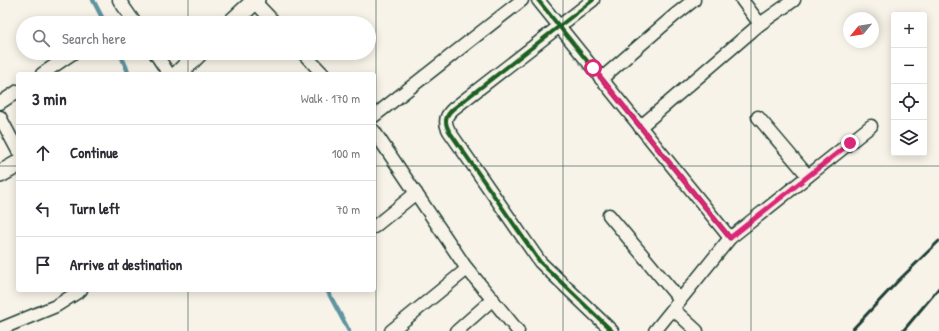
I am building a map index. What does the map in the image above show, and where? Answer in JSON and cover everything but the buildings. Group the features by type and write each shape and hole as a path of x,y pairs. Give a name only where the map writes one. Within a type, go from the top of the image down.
{"main road":[{"path":"239,16 256,1"},
{"path":"180,72 192,60"},
{"path":"0,174 16,165"}],"street":[{"path":"119,0 130,16"},
{"path":"376,114 522,0"},
{"path":"538,0 730,238"},
{"path":"593,0 453,109 446,116 445,121 449,131 540,262 612,331"},
{"path":"601,79 694,0"},
{"path":"742,0 760,24"},
{"path":"640,127 760,24 794,0"},
{"path":"256,1 269,16"},
{"path":"45,72 63,60"},
{"path":"160,60 168,72"},
{"path":"310,60 321,72"},
{"path":"0,103 16,92"},
{"path":"0,117 16,148"},
{"path":"758,117 808,176"},
{"path":"655,331 730,238 871,126"},
{"path":"376,134 467,269 518,331"},
{"path":"376,225 416,193"},
{"path":"609,215 697,331"},
{"path":"392,331 467,269"},
{"path":"0,329 56,306 78,292"},
{"path":"457,331 493,299"}],"waterway":[{"path":"93,0 101,16"},
{"path":"123,60 128,72"},
{"path":"328,292 349,331"}],"railway":[{"path":"851,331 897,282 939,241"},
{"path":"903,331 939,288"}],"cycle path":[{"path":"538,0 730,238"},
{"path":"593,0 453,109 448,114 446,125 540,262 612,331"}],"route":[{"path":"593,68 730,238 850,143"}]}
